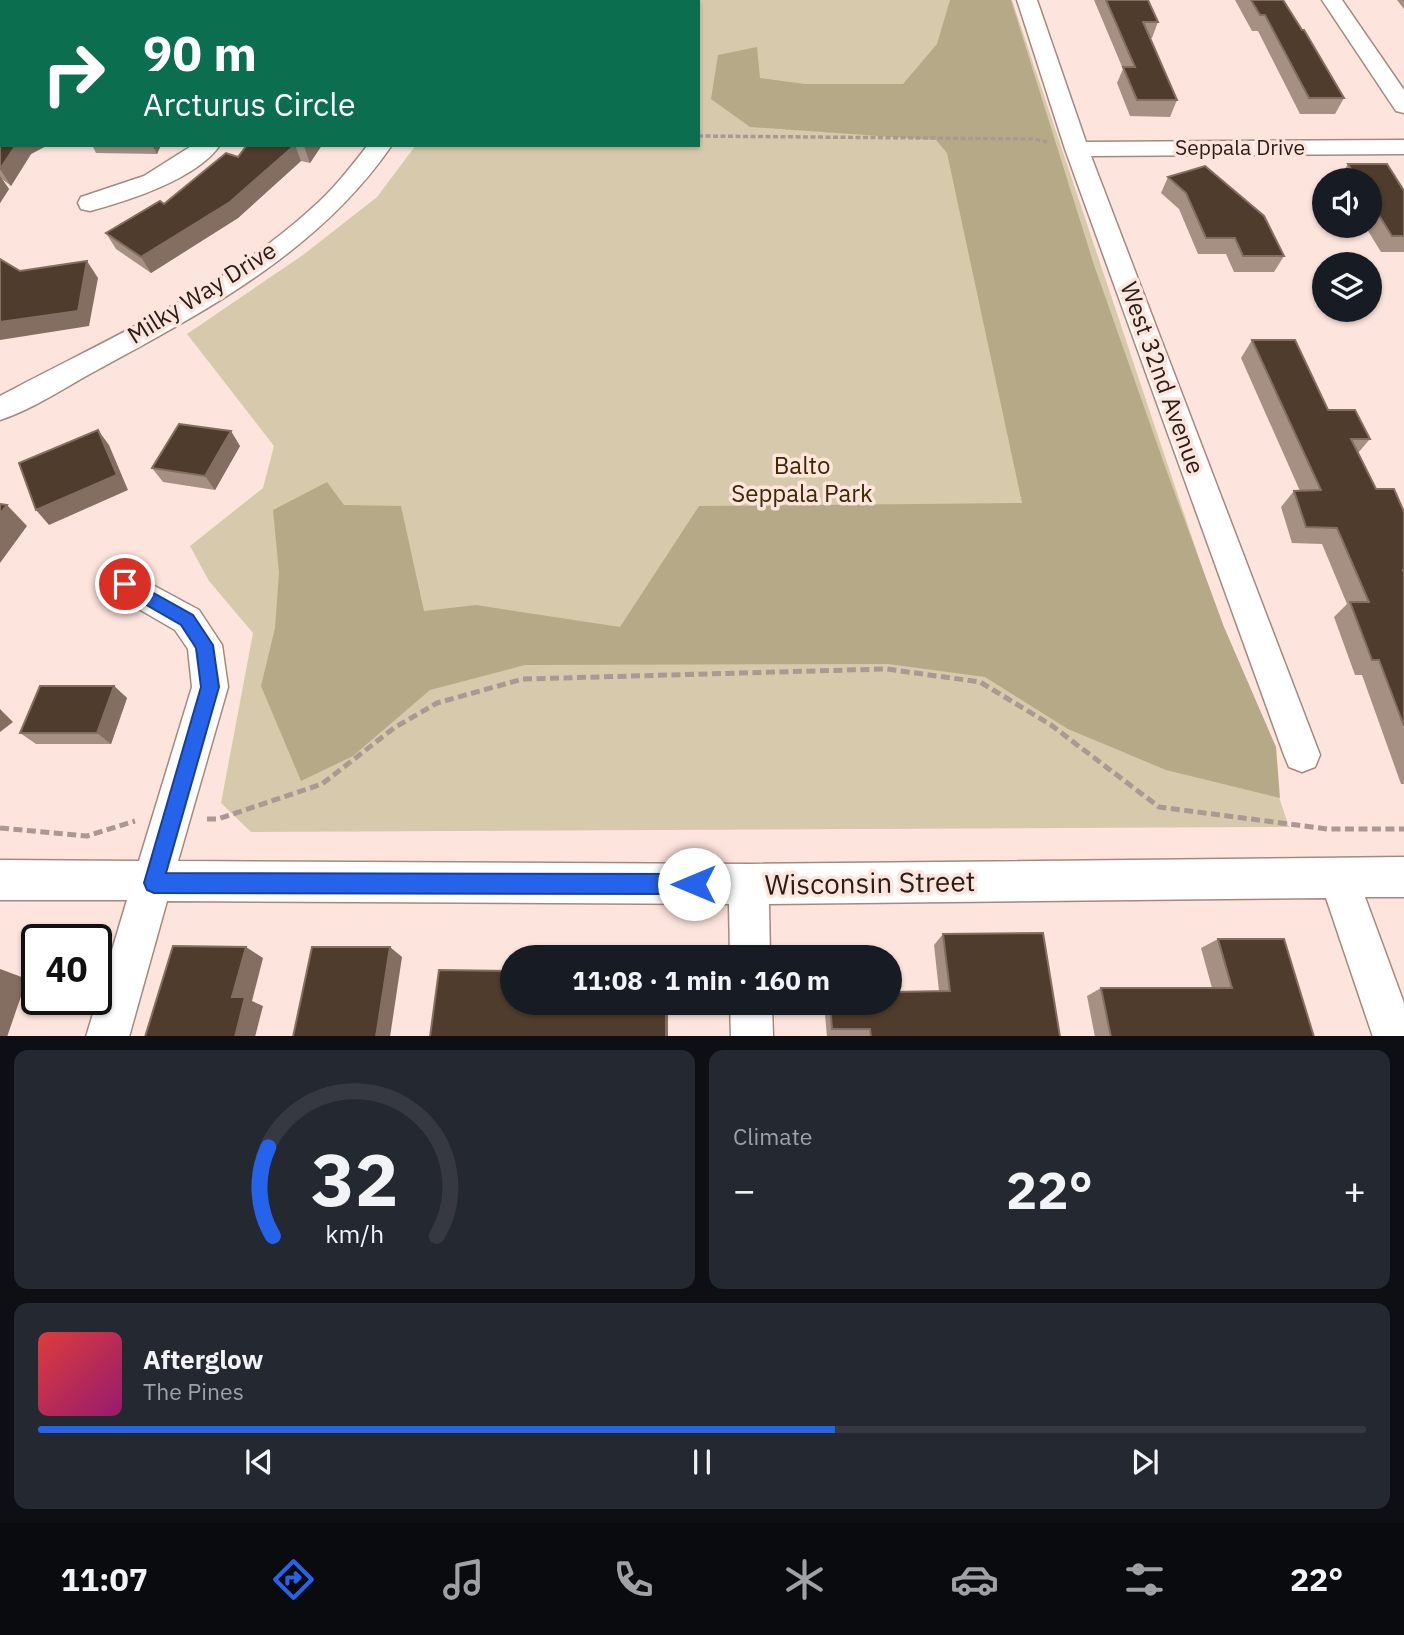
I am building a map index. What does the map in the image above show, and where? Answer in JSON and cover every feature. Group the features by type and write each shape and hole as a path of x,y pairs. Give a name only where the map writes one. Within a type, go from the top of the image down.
{"street":[{"name":"West 32nd Avenue","path":"1027,0 1077,149 1302,755"},
{"path":"1332,0 1404,106"},
{"path":"90,203 145,187 178,168 205,147"},
{"name":"Milky Way Drive","path":"0,409 194,303 256,263 310,224 354,180 379,147"},
{"name":"Seppala Drive","path":"1077,149 1404,147"},
{"path":"107,1036 210,687 205,645 187,620 125,584"},
{"path":"1338,876 1395,1036"},
{"name":"Wisconsin Street","path":"0,880 154,883 749,884 1404,877"},
{"path":"749,884 750,945"},
{"path":"751,1015 752,1036"}],"path":[{"path":"700,136 1034,139 1077,149"},
{"path":"0,828 24,827 57,835 99,834 126,822 218,819 322,784 394,728 437,703 523,679 887,669 980,682 1051,725 1159,807 1327,829 1404,829"}],"green space":[{"name":"Balto Seppala Park","path":"700,0 1012,0 1289,827 251,832 221,803 253,633 209,581 190,546 263,488 274,446 187,334 303,255 377,197 414,147 700,147"}],"shaded area":[{"path":"950,0 1011,0 1094,265 1167,472 1224,627 1276,747 1280,798 1166,770 1068,729 985,677 888,664 525,665 430,690 353,756 301,781 261,686 275,628 279,573 273,510 327,482 344,505 401,506 424,611 476,605 620,627 699,506 1022,503 947,153 936,140 750,127 711,99 718,55 757,47 760,78 805,84 903,84 937,44"}],"building":[{"path":"1106,0 1148,0 1158,22 1143,22 1177,100 1137,100 1123,67 1135,67"},
{"path":"1251,0 1283,0 1344,98 1309,98 1265,15 1260,15"},
{"path":"0,147 15,147 0,169"},
{"path":"246,147 293,147 230,202 141,257 106,233 160,201 164,204 226,153 238,157"},
{"path":"1348,164 1387,164 1404,191 1404,236 1392,236 1382,220 1382,168 1350,168"},
{"path":"1205,166 1264,216 1284,256 1243,256 1235,238 1206,238 1186,193 1168,177"},
{"path":"0,259 20,271 87,261 78,311 0,322"},
{"path":"1252,340 1295,340 1328,410 1355,410 1370,439 1351,439 1376,489 1394,489 1404,512 1404,726 1379,660 1372,660 1350,602 1369,602 1337,528 1306,527 1294,491 1321,490"},
{"path":"179,424 231,431 205,476 152,468"},
{"path":"98,430 117,475 36,510 19,463"},
{"path":"0,504 7,505 0,514"},
{"path":"40,686 114,686 97,733 20,733"},
{"path":"1043,933 1060,1036 871,1036 870,1029 832,1029 831,1015 902,1015 902,992 950,991 943,934"},
{"path":"1218,939 1284,939 1314,1036 1111,1036 1101,988 1232,988"},
{"path":"173,946 246,947 232,997 245,997 235,1036 145,1036"},
{"path":"312,947 390,947 376,1036 293,1036"},
{"path":"439,970 500,971 500,1015 666,1015 666,1036 430,1036"}],"route":[{"path":"125,584 187,620 205,645 210,687 154,883 694,884"}]}
